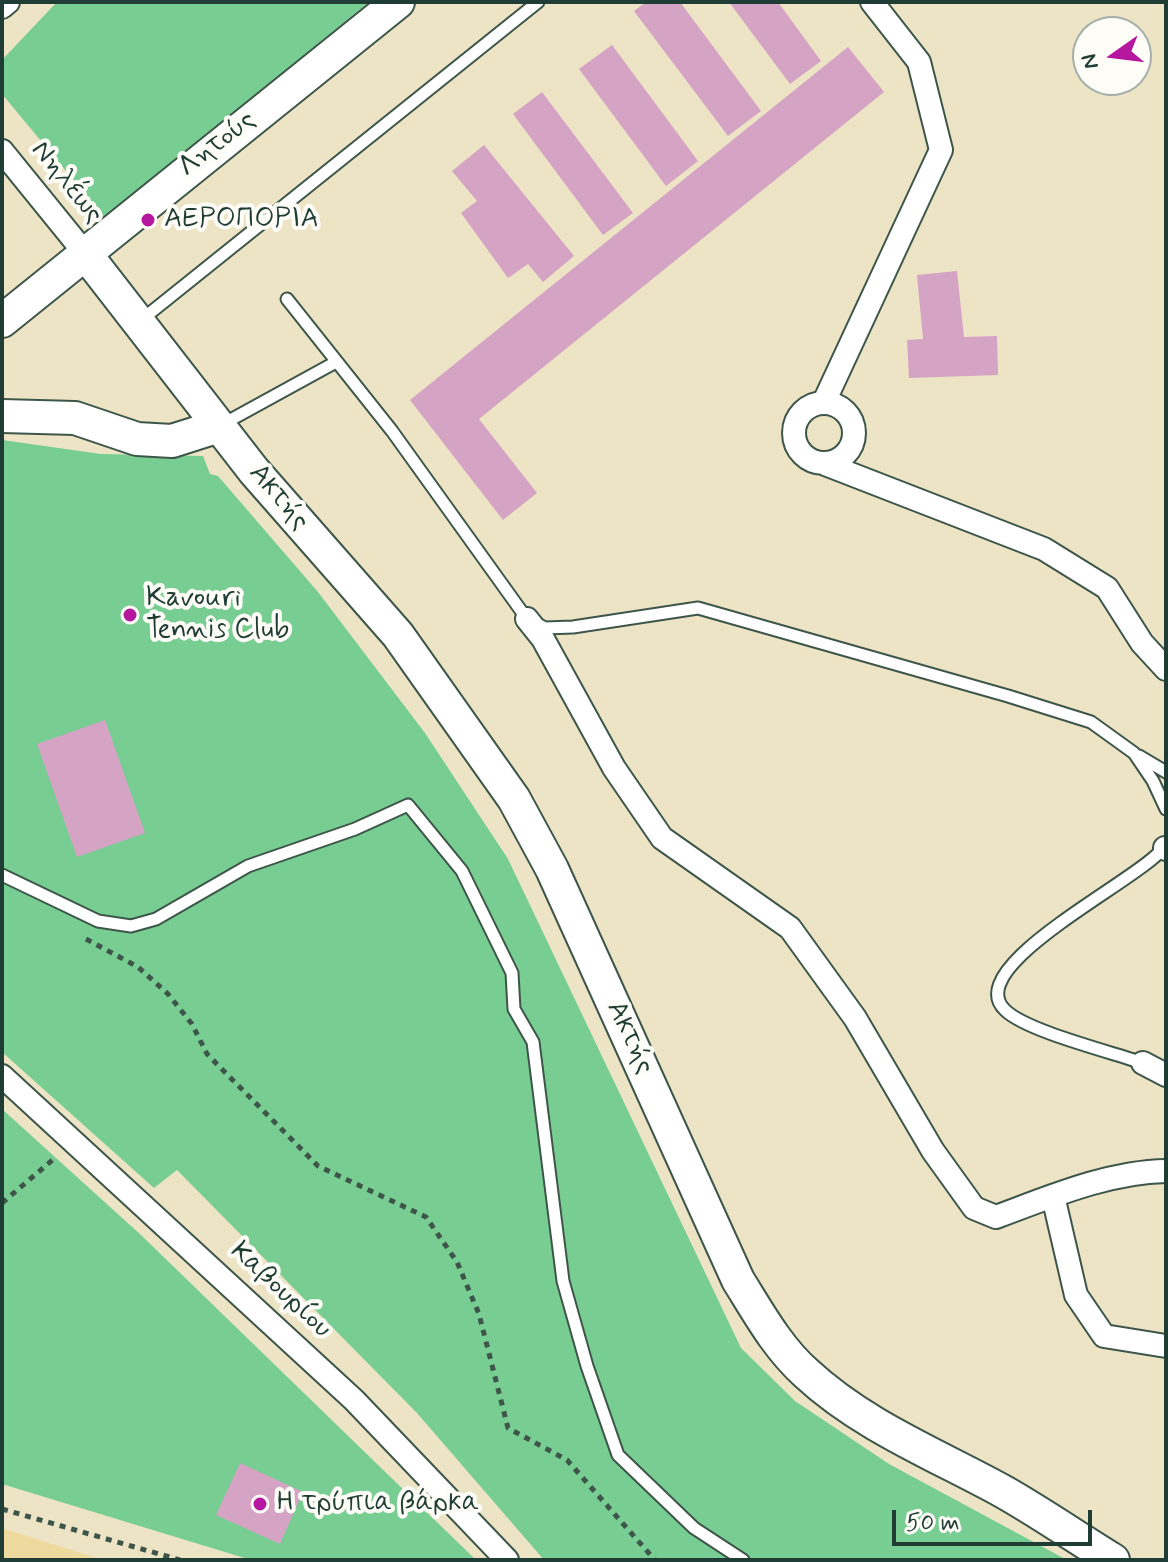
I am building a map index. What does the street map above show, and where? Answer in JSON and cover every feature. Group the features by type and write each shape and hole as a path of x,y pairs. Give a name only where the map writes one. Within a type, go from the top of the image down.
{"street":[{"path":"2,7 8,2"},
{"name":"Λητούς","path":"2,321 398,2"},
{"path":"872,2 919,62 941,150 824,402 803,411 794,431 802,455 1044,549 1107,588 1142,643 1166,669"},
{"name":"Νηλέως","path":"2,151 84,252"},
{"name":"Ακτής","path":"84,252 295,521 398,635 514,799 552,869 738,1280 773,1335 805,1373 851,1408 908,1443 1005,1493 1113,1560"},
{"path":"824,402 845,411 855,432 847,454 825,464"},
{"path":"2,416 75,418 137,439 172,441 219,426"},
{"path":"527,619 543,639 614,768 662,838 790,928 855,1018 933,1151 974,1208 996,1217 1053,1196 1146,1172 1166,1171"},
{"path":"1143,1063 1166,1075"},
{"name":"Καβουρίου","path":"2,1076 354,1400 507,1560"},
{"path":"1053,1196 1076,1295 1104,1336 1166,1346"}],"lane":[{"path":"139,321 538,2"},
{"path":"287,299 392,431 527,619 545,628 573,627 698,608 778,628 1091,722 1166,772"},
{"path":"219,426 336,362"},
{"path":"1134,753 1153,781 1166,809"},
{"path":"2,875 98,921 131,926 156,919 248,866 355,829 408,805 462,871 512,973 514,1009 533,1042 563,1281 587,1366 618,1455 694,1528 743,1560"},
{"path":"1143,1063 1033,1026 1003,1009 998,998 1001,982 1017,960 1056,924 1149,865 1166,847"}],"path":[{"path":"81,936 138,967 168,994 192,1024 207,1054 318,1166 426,1217 457,1262 479,1314 508,1428 567,1460 655,1560"},
{"path":"2,1203 73,1141"},
{"path":"2,1509 180,1560"}],"green space":[{"path":"57,2 369,2 105,218 2,94 2,60"},
{"path":"2,440 101,454 203,456 210,474 218,476 318,592 425,733 508,859 741,1348 795,1401 889,1464 1067,1560 544,1560 417,1413 177,1170 154,1188 2,1052"},
{"path":"2,1109 141,1235 476,1560 251,1560 2,1484"}],"sand":[{"path":"2,1528 99,1559 102,1560 2,1560"}],"building":[{"path":"646,2 680,2 761,111 728,136 634,11"},
{"path":"729,2 778,2 821,61 790,84"},
{"path":"612,45 698,161 666,186 579,69"},
{"path":"848,47 884,92 479,419 537,493 503,520 410,400"},
{"path":"542,92 633,213 603,235 513,114"},
{"path":"484,145 574,256 543,282 528,264 508,278 461,213 477,201 452,171"},
{"path":"957,271 964,337 997,336 998,375 909,378 907,340 923,339 917,275"},
{"path":"105,720 145,833 77,857 37,744"},
{"name":"Η τρύπια βάρκα","path":"240,1463 303,1492 280,1544 216,1515"}],"place":[{"name":"ΑΕΡΟΠΟΡΙΑ","path":"148,220"},
{"name":"Kavouri Tennis Club","path":"130,615"},
{"name":"Η τρύπια βάρκα","path":"260,1504"}]}
